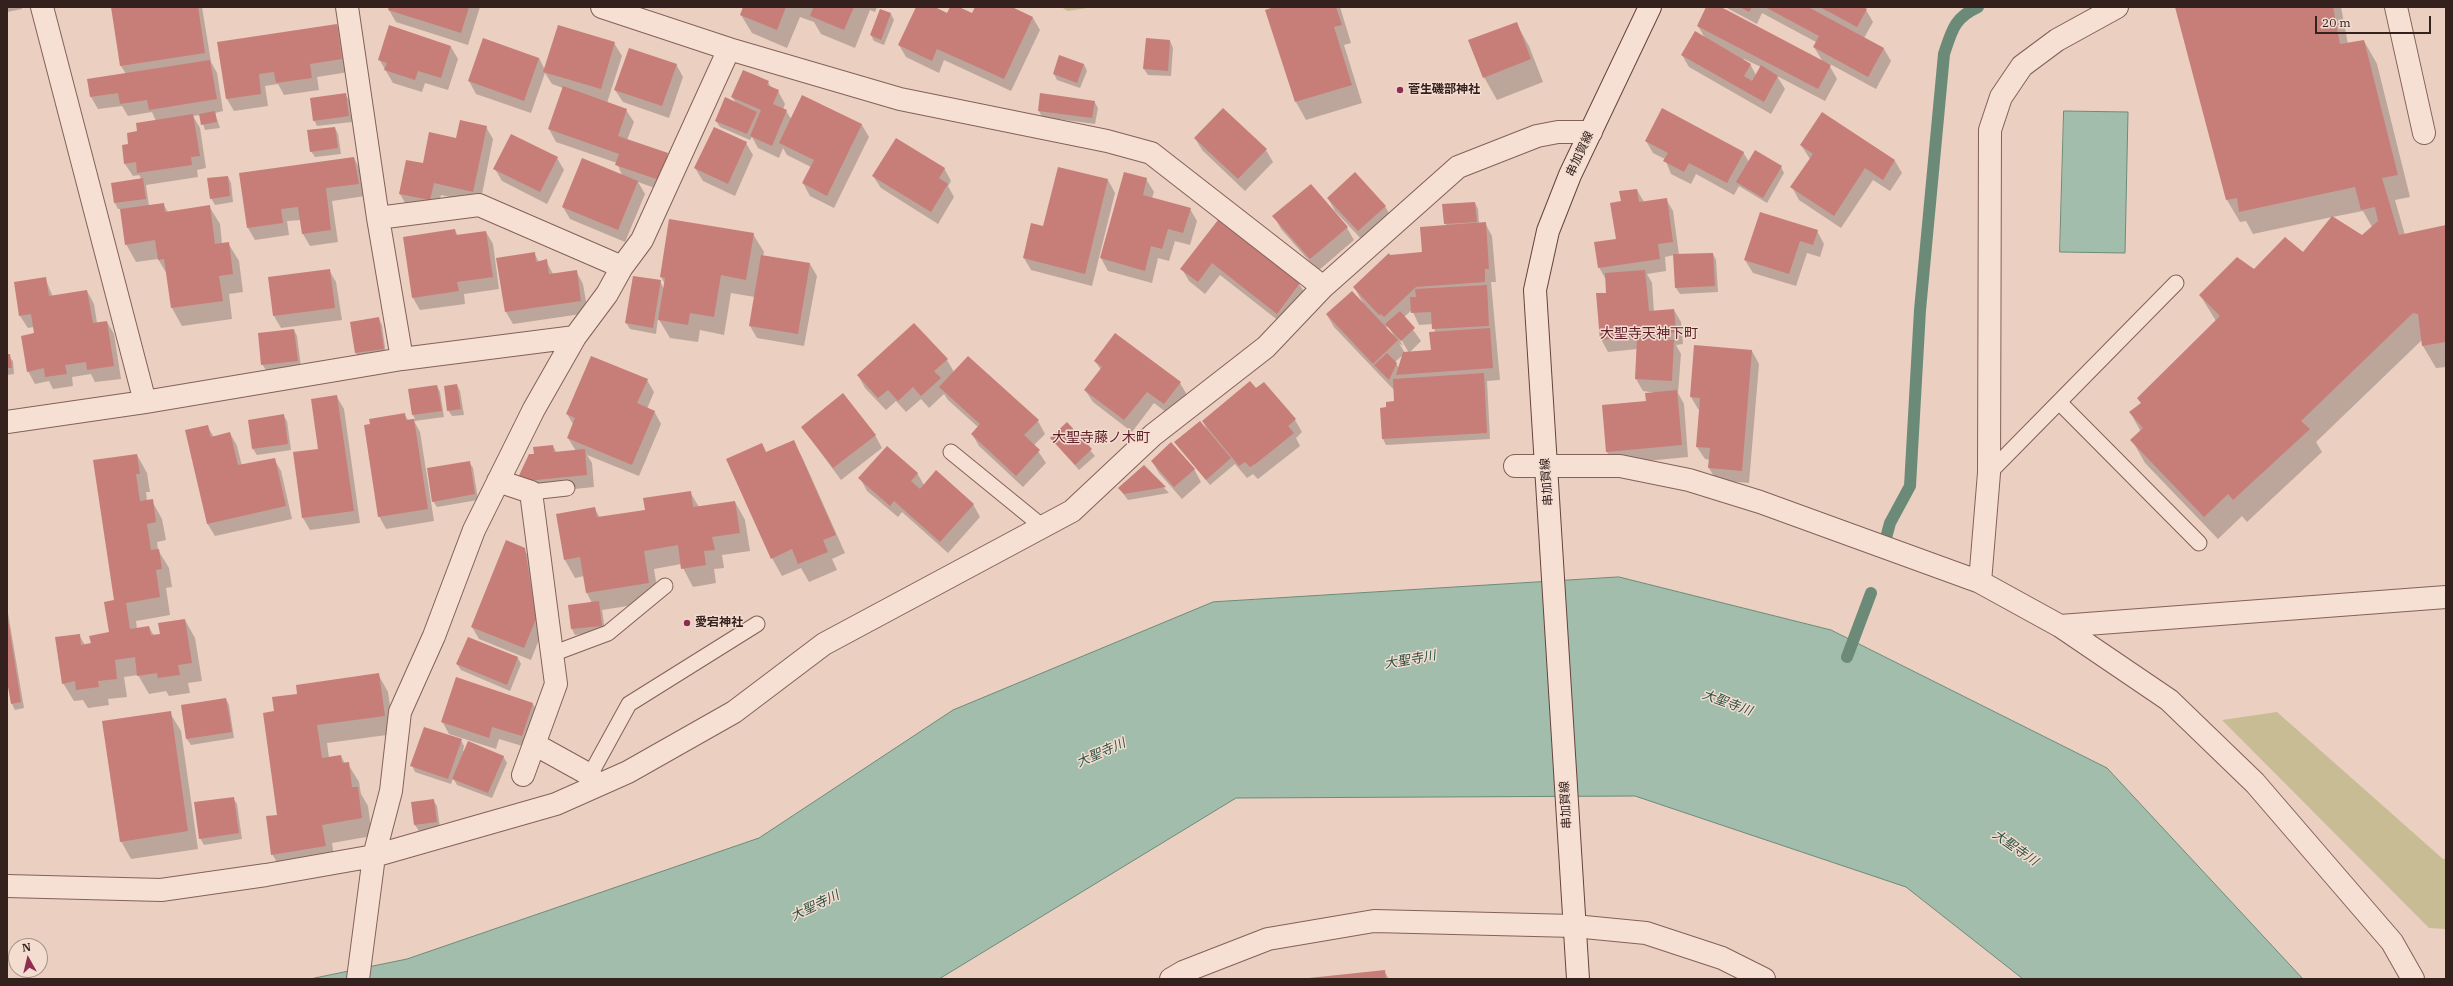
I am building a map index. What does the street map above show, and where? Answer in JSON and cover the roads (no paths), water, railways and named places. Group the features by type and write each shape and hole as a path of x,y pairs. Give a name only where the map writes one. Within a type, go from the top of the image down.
{"street":[{"path":"42,7 145,402"},
{"path":"347,7 378,218 402,359"},
{"path":"602,7 728,49 900,99 1107,141 1152,153 1323,287"},
{"name":"串加賀線","path":"1578,979 1535,290 1548,231 1570,176 1650,7"},
{"path":"1980,582 1989,474 1990,130 2001,97 2022,66 2057,40 2117,7"},
{"path":"2396,7 2424,133"},
{"path":"358,979 374,856 391,791 400,712 434,636 474,530 534,409 575,337 607,294 622,267 642,240 728,49"},
{"path":"7,886 161,890 266,875 374,856 556,804 594,780 628,772 734,712 824,644 1072,511 1153,435 1266,347 1323,287 1458,167 1537,136 1558,132 1591,132"},
{"path":"378,218 478,205 622,267"},
{"path":"7,422 145,402 402,359 575,337"},
{"path":"1515,466 1546,468 1620,466 1689,480 1760,502 1980,582 2060,626 2169,700 2255,783 2392,942 2413,979"},
{"path":"498,482 531,492 556,684 523,775"},
{"path":"2060,626 2446,597"},
{"path":"534,744 594,780"},
{"path":"1171,979 1268,939 1374,921 1574,926 1646,933 1722,958 1764,979"}],"lane":[{"path":"1989,474 2176,283"},
{"path":"2059,402 2199,544"},
{"path":"951,452 1042,527"},
{"path":"531,492 567,488"},
{"path":"552,654 608,633 665,586"},
{"path":"594,780 629,704 757,624"}],"water":[{"path":"2064,111 2128,112 2125,253 2060,252"},
{"name":"大聖寺川","path":"1619,577 1831,630 2107,768 2303,979 2023,979 1906,887 1635,796 1236,798 939,979 310,979 407,959 759,838 953,710 1213,602"}],"waterway":[{"path":"1886,538 1890,523 1910,486 1920,310 1944,54 1952,31 1959,20 1970,11 1978,7"},
{"path":"1847,657 1871,593"}],"place":[{"name":"菅生磯部神社","path":"1400,90"},
{"name":"愛宕神社","path":"687,623"}],"district":[{"name":"大聖寺天神下町","path":"1649,334"},
{"name":"大聖寺藤ノ木町","path":"1101,438"}]}
